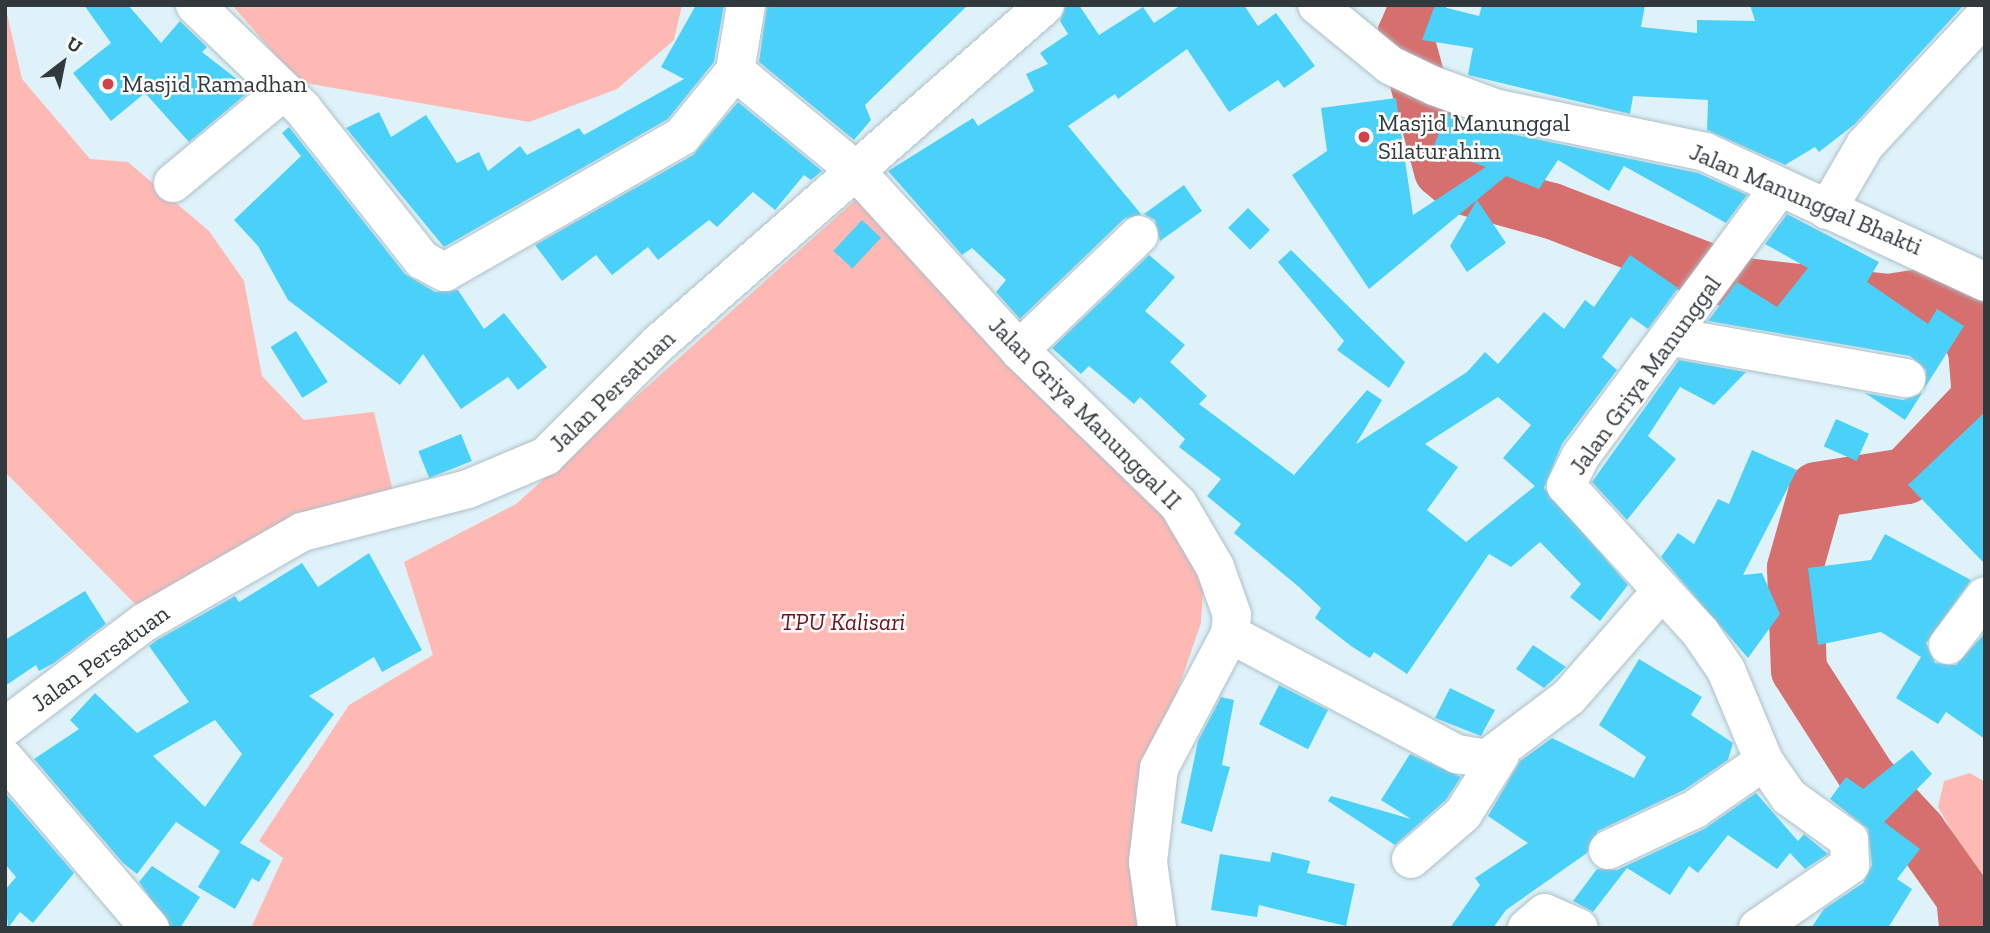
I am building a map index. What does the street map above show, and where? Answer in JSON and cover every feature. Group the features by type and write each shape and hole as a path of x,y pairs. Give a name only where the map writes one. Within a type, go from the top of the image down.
{"street":[{"path":"195,5 284,91 422,260 445,272 682,136 735,71 746,5"},
{"name":"Jalan Persatuan","path":"5,727 155,616 302,532 468,489 546,456 659,343 1045,5"},
{"name":"Jalan Manunggal Bhakti","path":"1317,5 1390,65 1434,86 1498,109 1612,128 1705,152 1985,282"},
{"path":"1827,210 1864,145 1985,16"},
{"name":"Jalan Griya Manunggal II","path":"735,71 855,169 1019,350 1184,512 1215,567 1232,615 1230,634"},
{"path":"173,183 284,91"},
{"name":"Jalan Griya Manunggal","path":"1758,928 1835,880 1854,853 1849,840 1789,797 1764,761 1726,670 1700,632 1660,593 1566,486 1574,464 1734,256 1780,187"},
{"path":"1019,350 1139,235"},
{"path":"1673,337 1906,377"},
{"path":"1411,859 1463,814 1500,755 1569,697 1660,593"},
{"path":"1948,645 1985,596"},
{"path":"1168,926 1148,862 1159,768 1230,634 1457,754 1500,755"},
{"path":"5,759 150,928"},
{"path":"1608,850 1695,809 1764,761"},
{"path":"1527,928 1545,913 1579,928"}],"green space":[{"path":"5,5 22,79 90,159 128,162 209,231 244,281 262,376 304,420 374,412 394,496 144,613 5,472"},
{"path":"232,5 682,5 674,40 617,89 529,122 299,82"},
{"name":"TPU Kalisari","path":"861,195 1206,550 1201,623 1152,765 1150,928 251,928 283,858 259,841 349,705 433,655 404,562 516,504"},
{"path":"1970,773 1985,782 1985,928 1982,883 1938,807 1944,781"}],"building":[{"path":"84,5 128,5 161,43 180,21 207,47 202,52 251,90 189,142 145,93 111,121 73,73 111,43"},
{"path":"696,5 724,5 714,62 668,119 444,247 346,128 379,112 391,137 426,115 457,163 479,152 488,171 520,146 527,155 579,128 584,135 684,79 661,67"},
{"path":"767,5 968,5 865,105 871,120 854,140 759,62"},
{"path":"1066,5 1079,5 1099,35 1143,7 1154,23 1181,5 1244,5 1258,26 1276,13 1315,66 1284,88 1278,80 1229,112 1187,49 1118,99 1115,94 1068,126 1141,214 1124,219 1020,319 996,292 1006,280 972,248 962,255 888,171 973,118 978,126 1034,91 1026,74 1048,64 1040,53 1068,34 1060,21"},
{"path":"1435,5 1479,16 1482,5 1645,5 1641,27 1697,33 1697,20 1755,21 1750,5 1964,5 1855,124 1819,152 1815,147 1785,165 1707,130 1708,100 1633,96 1630,114 1468,75 1473,48 1422,40"},
{"path":"1396,98 1413,215 1486,167 1433,148 1447,114 1493,130 1698,173 1747,195 1726,223 1624,166 1609,191 1558,160 1539,189 1506,176 1369,289 1292,175 1327,151 1321,108"},
{"path":"738,102 822,171 811,180 804,175 775,210 753,192 717,227 709,220 658,260 648,247 612,275 596,255 562,281 535,245 693,155"},
{"path":"289,127 405,274 435,292 458,290 484,329 504,313 547,367 518,390 508,377 461,409 423,354 400,385 288,300 258,246 234,220 301,156 282,133"},
{"path":"1184,185 1202,211 1160,241 1155,220 1144,214"},
{"path":"1477,200 1506,243 1467,272 1450,246"},
{"path":"1248,208 1270,230 1250,250 1228,228"},
{"path":"1787,214 1879,262 1867,282 1928,324 1937,309 1964,326 1924,389 1926,370 1910,356 1708,321 1737,282 1777,307 1808,268 1765,244"},
{"path":"862,220 881,238 852,268 833,251"},
{"path":"1291,250 1405,362 1389,388 1337,350 1344,341 1278,262"},
{"path":"1149,255 1175,277 1145,311 1185,345 1170,362 1207,396 1199,404 1294,475 1367,390 1382,400 1356,444 1467,372 1485,352 1498,364 1544,312 1564,329 1585,300 1594,307 1630,255 1678,288 1648,329 1631,317 1602,357 1617,370 1562,444 1544,488 1628,585 1600,621 1570,597 1581,584 1540,542 1511,567 1489,554 1407,674 1374,652 1370,658 1315,618 1321,608 1234,533 1241,524 1207,496 1221,479 1179,447 1185,439 1140,397 1134,404 1089,366 1081,374 1052,348","holes":["1498,397 1531,425 1503,458 1535,486 1466,542 1427,510 1458,467 1425,444"]},
{"path":"296,331 328,382 302,398 271,347"},
{"path":"1679,360 1746,372 1714,405 1680,387 1648,436 1676,459 1627,520 1592,482"},
{"path":"1865,393 1903,400 1922,393 1905,420"},
{"path":"1985,412 1985,564 1908,485"},
{"path":"1836,419 1869,434 1857,461 1824,446"},
{"path":"461,434 472,461 429,478 418,451"},
{"path":"1752,450 1797,470 1743,575 1762,573 1780,614 1748,658 1661,557 1678,533 1694,544 1718,499 1729,504"},
{"path":"1885,534 1971,580 1926,643 1935,663 1956,665 1985,633 1985,739 1946,712 1938,724 1896,698 1921,657 1881,632 1818,645 1808,568 1871,560"},
{"path":"369,553 422,650 382,672 374,657 309,696 334,714 240,843 271,861 259,882 252,878 235,909 198,887 220,851 176,822 137,874 123,863 34,759 79,729 70,720 95,693 137,733 189,702 149,646 157,640 235,596 239,602 302,563 318,587","holes":["215,720 242,754 205,807 153,756"]},
{"path":"85,591 106,624 54,663 39,671 36,665 5,686 5,640"},
{"path":"1533,645 1566,667 1544,688 1516,669"},
{"path":"1639,659 1702,697 1691,715 1733,743 1728,760 1684,790 1598,831 1587,853 1506,910 1493,928 1450,928 1480,885 1475,878 1528,843 1488,816 1520,761 1552,738 1634,778 1646,757 1599,725"},
{"path":"1279,685 1328,710 1308,749 1259,724"},
{"path":"1450,688 1495,710 1481,736 1435,718"},
{"path":"1221,697 1234,700 1222,765 1230,767 1212,832 1181,823 1198,741"},
{"path":"1912,750 1932,774 1884,822 1920,849 1897,879 1912,889 1888,928 1811,928 1824,909 1863,883 1872,865 1868,829 1830,799 1846,777 1863,789"},
{"path":"1410,754 1461,777 1446,800 1395,845 1328,801 1331,796 1411,819 1381,800"},
{"path":"5,793 74,873 33,923 20,912 8,928 5,890 16,877 5,864"},
{"path":"1756,793 1798,841 1804,834 1828,854 1805,869 1790,853 1777,869 1728,835 1698,873 1689,866 1670,895 1627,868 1593,912 1573,901 1597,869 1617,870 1704,829"},
{"path":"1272,852 1310,861 1307,873 1355,884 1346,926 1259,905 1257,917 1211,910 1220,854 1270,862"},
{"path":"152,866 200,897 180,928 171,928 139,882"}],"waterway":[{"path":"1418,5 1405,35 1442,170 1461,186 1552,211 1746,286 1889,302 1925,296 1959,314 1976,349 1980,398 1906,476 1817,490 1795,568 1799,670 1868,778 1918,832 1964,897 1967,928"}],"place":[{"name":"Masjid Ramadhan","path":"108,84"},
{"name":"Masjid Manunggal Silaturahim","path":"1364,137"}]}
